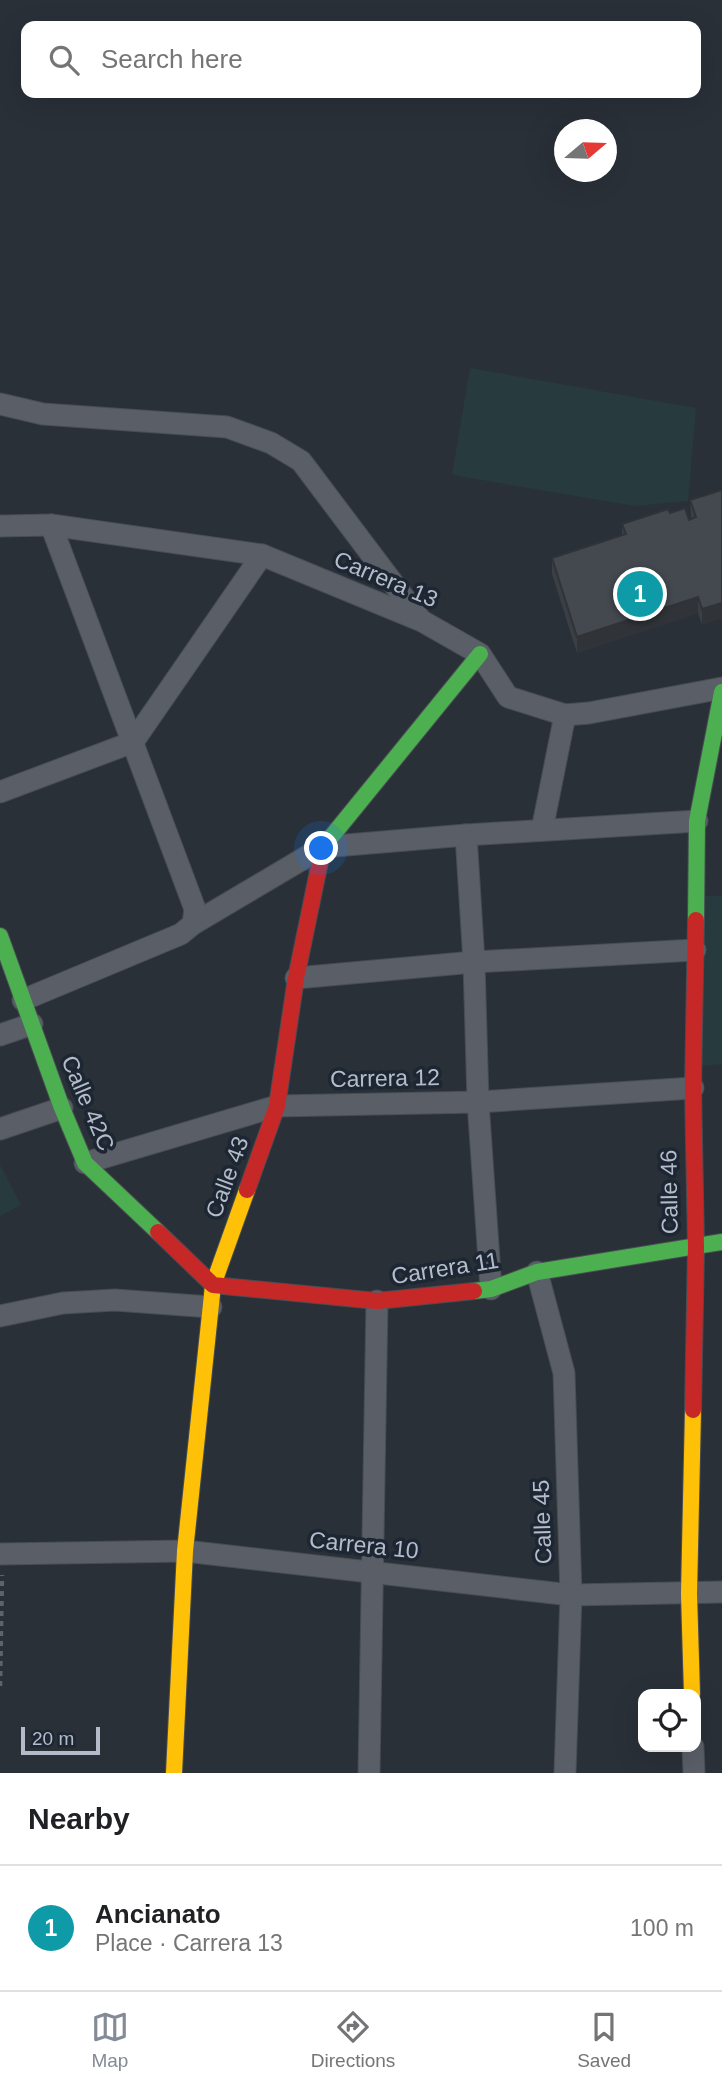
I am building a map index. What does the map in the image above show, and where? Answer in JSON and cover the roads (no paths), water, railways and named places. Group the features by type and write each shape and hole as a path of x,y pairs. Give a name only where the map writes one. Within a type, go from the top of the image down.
{"street":[{"path":"0,404 43,414 227,427 271,443 301,461 422,621"},
{"path":"51,525 133,742 194,917"},
{"name":"Carrera 13","path":"0,526 51,525 262,555 422,621 480,654 508,697 565,715 722,690"},
{"path":"0,792 133,742 262,555"},
{"name":"Calle 43","path":"174,1773 185,1551 213,1285 277,1106 296,978 323,847 480,654"},
{"name":"Calle 46","path":"692,1689 689,1594 696,1247 693,1087 697,821 722,690"},
{"path":"542,830 565,715"},
{"path":"23,1000 181,934 194,917 323,847 697,821"},
{"path":"466,835 474,962 478,1102 491,1289"},
{"name":"Calle 42C","path":"0,939 85,1163 213,1285"},
{"path":"296,978 474,962 695,950"},
{"path":"0,1035 32,1024"},
{"name":"Carrera 12","path":"85,1163 277,1106 478,1102 693,1087"},
{"path":"0,1129 62,1108"},
{"name":"Carrera 11","path":"213,1285 377,1301 491,1289 537,1272 722,1242"},
{"name":"Calle 45","path":"537,1272 564,1373 571,1595 565,1773"},
{"path":"0,1316 63,1303 114,1300 211,1307"},
{"path":"369,1773 377,1301"},
{"name":"Carrera 10","path":"1,1554 185,1551 571,1595 722,1592"},
{"path":"693,1752 694,1773"}],"place":[{"name":"Ancianato","path":"640,594"}]}
